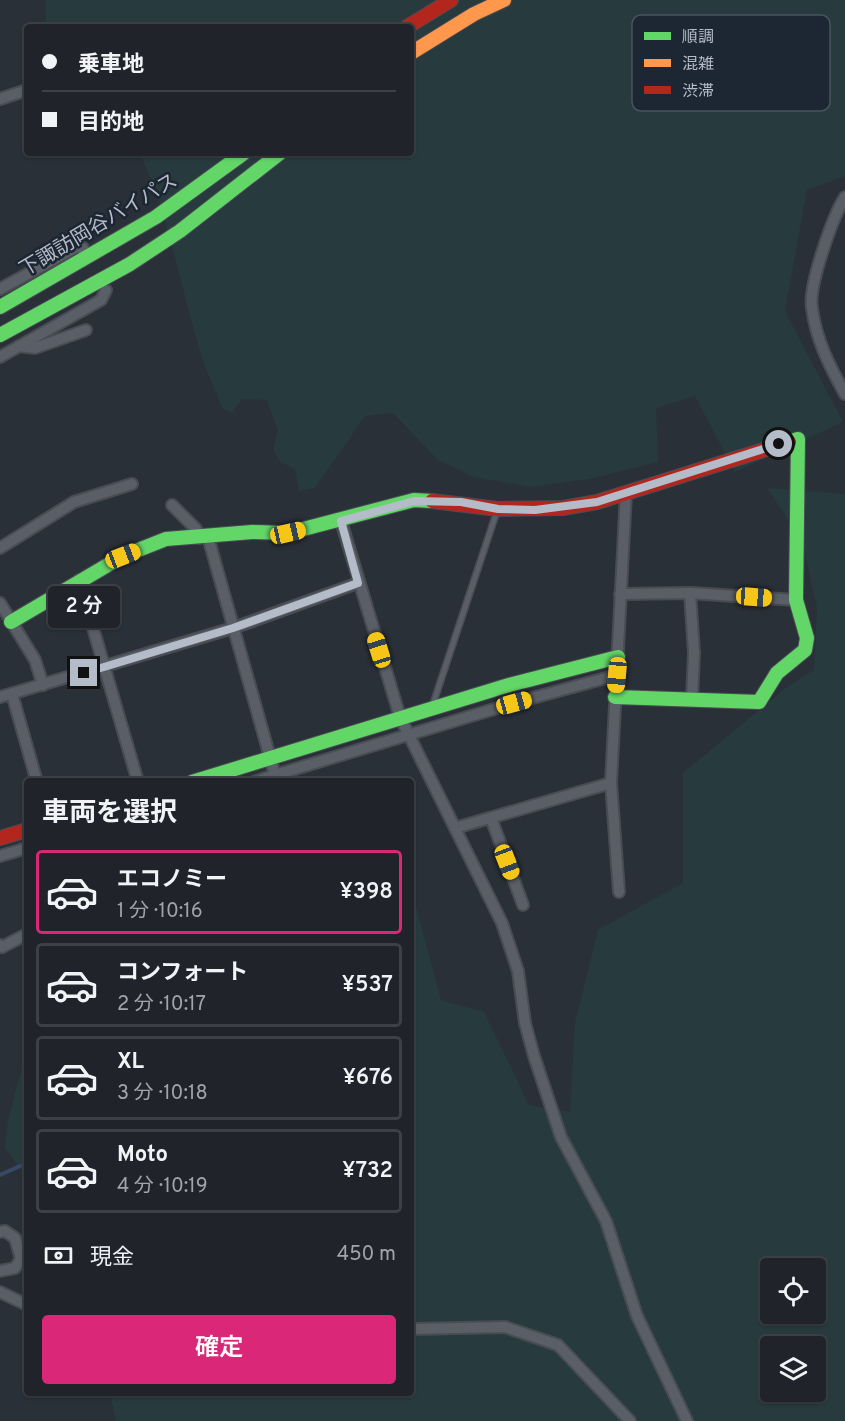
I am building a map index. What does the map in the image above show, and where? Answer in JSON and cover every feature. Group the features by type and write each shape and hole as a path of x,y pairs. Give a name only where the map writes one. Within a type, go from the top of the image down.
{"main road":[{"path":"412,24 452,0"},
{"path":"414,51 474,14 504,0"},
{"name":"下諏訪岡谷バイパス","path":"0,307 157,218 240,156"},
{"path":"0,335 130,264 180,231 276,156"},
{"path":"11,621 123,556 166,539 203,538 252,532 288,533 414,501 461,502 498,509 563,508 597,502 798,439 796,600 807,638 805,650 777,674 759,702 615,697"},
{"path":"205,778 509,685 618,657"},
{"path":"0,838 24,831"}],"street":[{"path":"0,99 24,91"},
{"path":"845,197 829,233 811,306 823,354 845,394"},
{"path":"0,289 75,248 83,248"},
{"path":"0,357 101,300 106,291"},
{"path":"19,346 36,348 86,330"},
{"path":"0,548 74,502 132,484"},
{"path":"620,892 611,783 626,493"},
{"path":"171,505 203,538 233,628 275,775"},
{"path":"341,521 400,717 502,923 518,970 525,1023 534,1056 561,1137 606,1221 637,1316 687,1421"},
{"path":"79,580 137,778"},
{"path":"0,698 233,628 358,583"},
{"path":"620,594 690,593 796,600"},
{"path":"690,593 694,653 692,699"},
{"path":"0,603 35,660 43,685"},
{"path":"266,778 514,703 617,675"},
{"path":"509,685 514,703"},
{"path":"12,694 36,778"},
{"path":"455,828 611,783"},
{"path":"491,818 524,905"},
{"path":"0,856 24,849"},
{"path":"0,945 2,947 24,936"},
{"path":"0,1232 5,1231 15,1238 21,1259 15,1268 0,1271"},
{"path":"0,1292 24,1304"},
{"path":"414,1329 505,1327 558,1345 630,1421"}],"lane":[{"path":"431,708 498,509"}],"green space":[{"path":"46,0 845,0 845,176 807,190 785,311 843,422 735,472 695,396 656,408 658,462 589,479 531,487 474,477 438,460 393,413 365,416 315,488 299,491 295,469 279,461 273,450 278,431 267,400 242,399 232,413 223,409 201,356 166,225 141,156 414,156 414,24 46,24"},
{"path":"767,488 845,494 845,1421 116,1421 110,1396 414,1396 414,899 441,1000 484,1012 529,1105 570,1112 575,1023 598,930 683,883 683,773 787,687 814,670 817,609 802,540"},
{"path":"24,1059 24,1173 5,1148 8,1121"}],"waterway":[{"path":"0,1175 20,1166"}],"traffic: fast":[{"path":"0,307 156,217 240,156"},
{"path":"0,335 130,264 180,231 276,156"},
{"path":"615,697 759,702 777,673 805,650 807,638 796,600 798,439 789,442"},
{"path":"11,622 123,556 166,539 252,532 288,533 414,500 432,501"},
{"path":"205,778 509,685 618,657"}],"traffic: slow":[{"path":"414,51 474,14 504,0"}],"traffic: jam":[{"path":"412,24 451,0"},
{"path":"432,501 498,509 563,508 597,502 789,442"},
{"path":"0,838 24,831"}],"route":[{"path":"84,673 233,628 358,583 341,521 414,501 461,502 498,509 563,508 597,502 779,444"}]}
